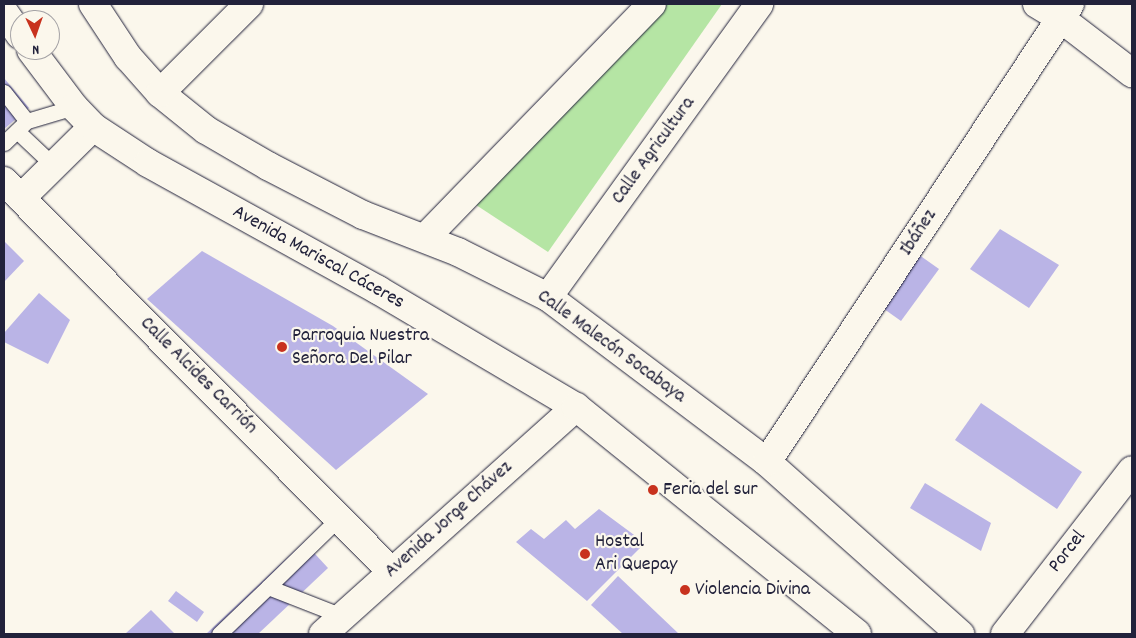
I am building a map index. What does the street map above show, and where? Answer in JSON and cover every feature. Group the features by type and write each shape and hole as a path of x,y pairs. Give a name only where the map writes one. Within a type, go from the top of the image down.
{"street":[{"name":"Calle Malecón Socabaya","path":"93,4 128,57 160,93 206,130 268,166 363,215 458,252 548,298 767,462 960,634"},
{"path":"160,93 248,4"},
{"path":"424,238 652,4"},
{"name":"Calle Agricultura","path":"548,298 759,4"},
{"path":"1037,4 1065,11 1132,73"},
{"name":"Ibáñez","path":"767,462 1065,11"},
{"name":"Avenida Mariscal Cáceres","path":"39,60 74,107 92,126 148,163 378,290 576,407 857,634"},
{"path":"12,190 54,166 92,126"},
{"name":"Calle Alcides Carrión","path":"12,190 391,571"},
{"name":"Avenida Jorge Chávez","path":"333,625 576,407"},
{"name":"Porcel","path":"1005,634 1132,470"}],"lane":[{"path":"4,92 22,126 54,166"},
{"path":"4,143 22,126 74,107"},
{"path":"219,634 339,518"},
{"path":"268,587 333,625"}],"green space":[{"path":"664,4 722,4 548,252 470,201"}],"building":[{"path":"4,78 29,108 4,129"},
{"path":"1000,229 1059,265 1029,308 970,269"},
{"path":"4,241 24,261 4,282"},
{"name":"Parroquia Nuestra Señora Del Pilar","path":"202,251 333,326 428,394 336,470 147,299"},
{"path":"915,252 939,269 901,321 877,304"},
{"path":"39,293 70,320 48,364 4,342 4,333"},
{"path":"981,403 1082,472 1057,509 955,440"},
{"path":"925,483 991,523 981,551 910,508"},
{"path":"599,509 645,543 587,601 516,542 531,529 544,539 566,520 575,529"},
{"path":"304,542 328,568 258,634 206,634"},
{"path":"618,576 679,634 623,634 591,605"},
{"path":"176,591 204,612 197,622 168,601"},
{"path":"151,610 175,634 125,634"}],"place":[{"name":"Parroquia Nuestra Señora Del Pilar","path":"282,347"},
{"name":"Feria del sur","path":"653,490"},
{"name":"Hostal Ari Quepay","path":"585,554"},
{"name":"Violencia Divina","path":"685,590"}]}
